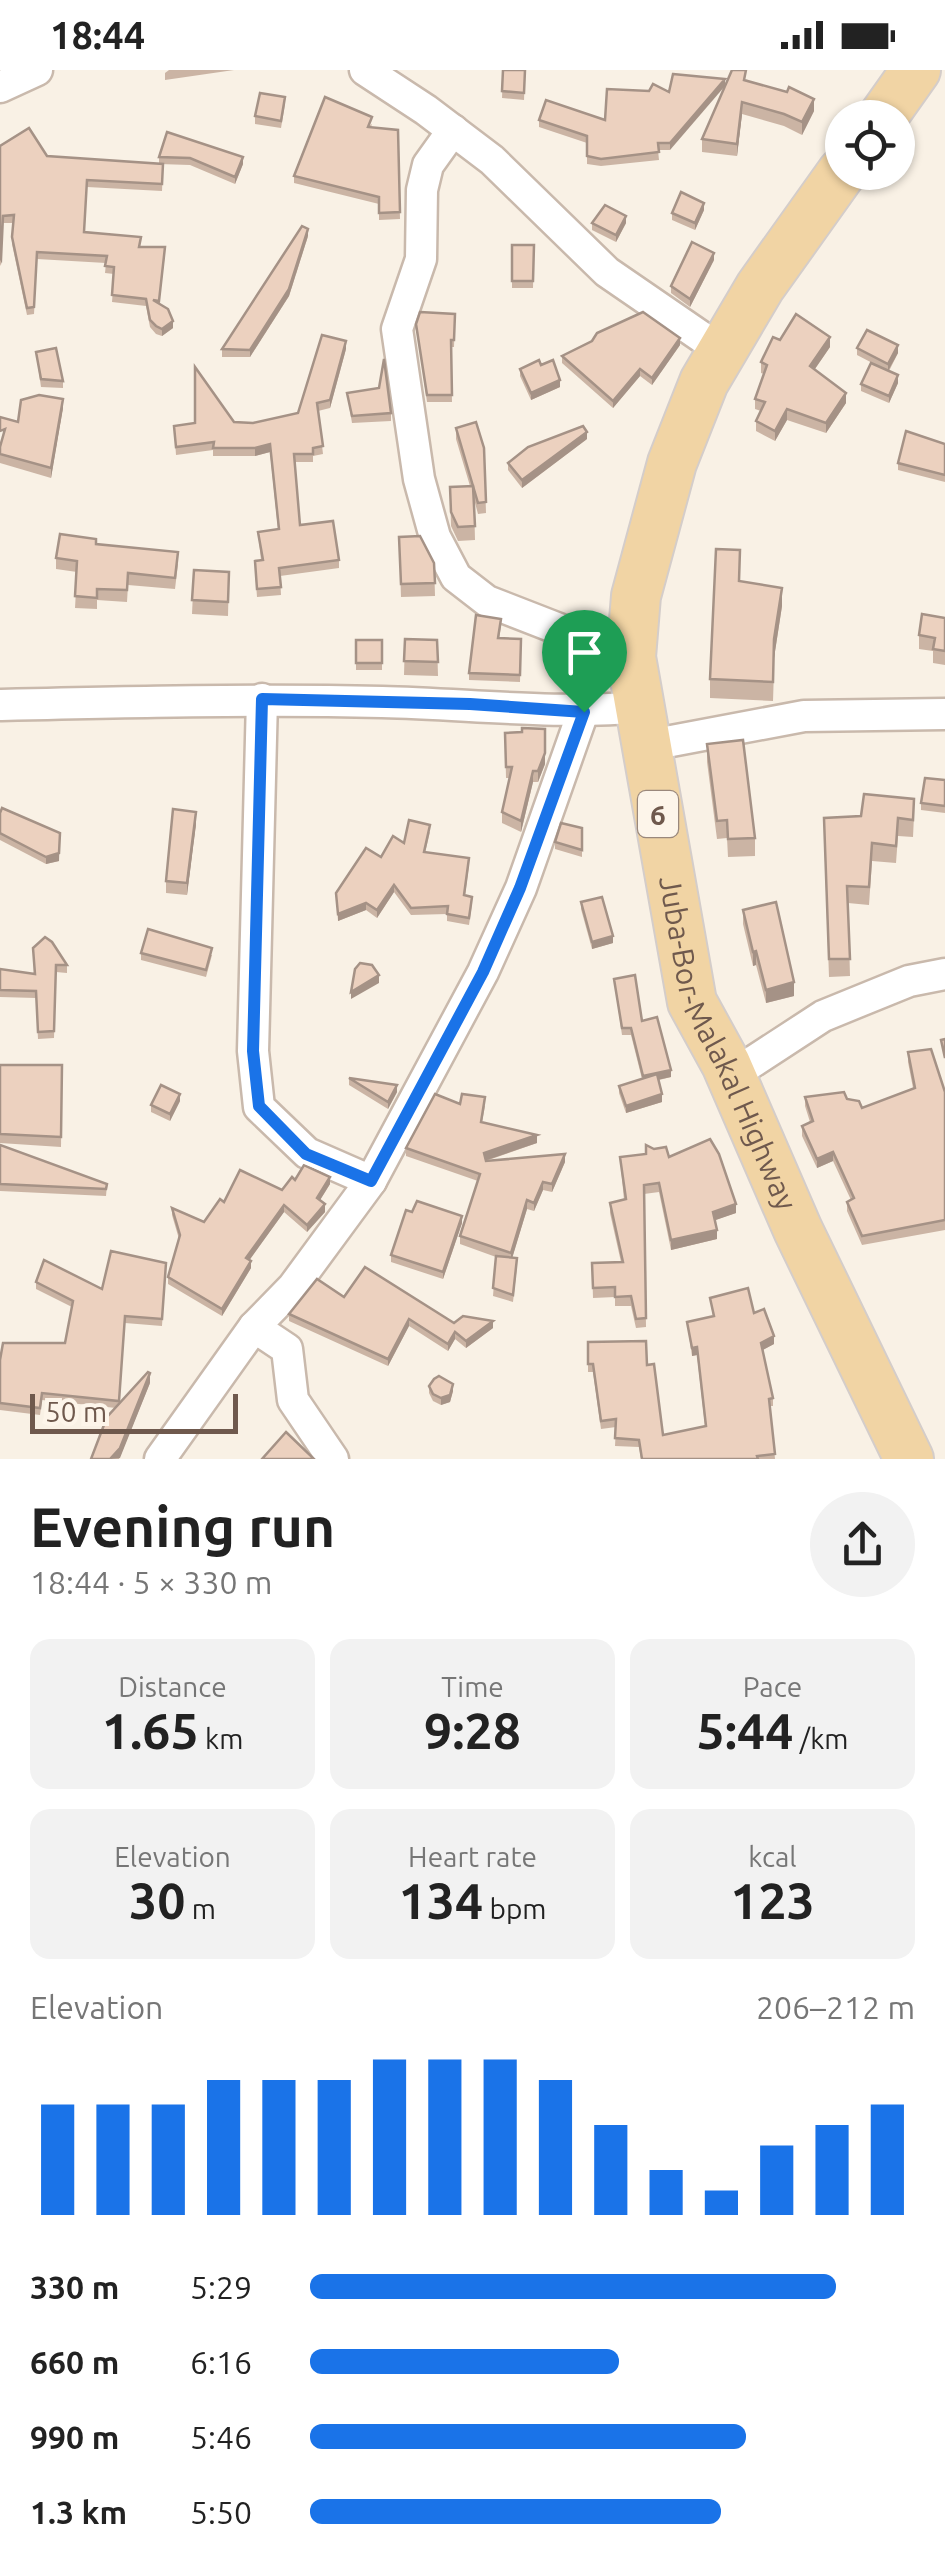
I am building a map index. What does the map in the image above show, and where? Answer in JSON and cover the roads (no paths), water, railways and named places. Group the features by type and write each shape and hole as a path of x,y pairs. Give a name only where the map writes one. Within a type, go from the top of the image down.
{"main road":[{"path":"895,100 916,70"},
{"name":"Juba-Bor-Malakal Highway","path":"829,190 778,260 704,382 672,463 636,596 631,656 692,1002 731,1076 901,1457"}],"street":[{"path":"0,87 38,70"},
{"path":"365,70 492,160 608,272 722,351"},
{"path":"453,130 428,165 422,190 421,259 398,329 419,479 435,537 456,577 487,600 631,656"},
{"path":"0,705 262,699 470,704 584,712 643,727 804,716 945,714"},
{"path":"262,699 253,1051 259,1106 306,1154 371,1181"},
{"path":"160,1459 254,1327 293,1287 371,1181 506,922 584,712"},
{"path":"731,1076 823,1016 909,982 945,974"},
{"path":"254,1327 286,1348 293,1400 333,1459"}]}
